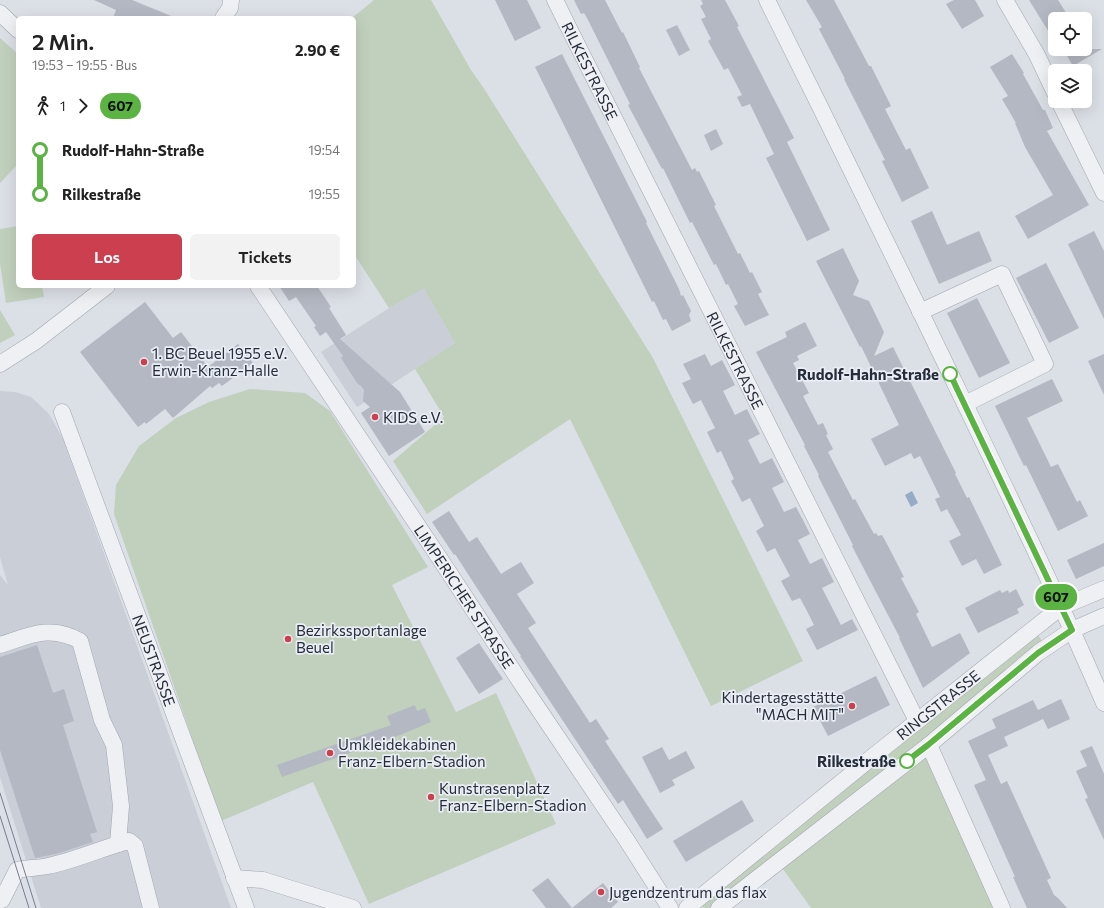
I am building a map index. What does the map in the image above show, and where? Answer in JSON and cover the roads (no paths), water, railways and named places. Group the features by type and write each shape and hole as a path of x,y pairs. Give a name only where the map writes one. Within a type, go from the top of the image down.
{"street":[{"path":"224,16 230,8 232,0"},
{"name":"RILKESTRASSE","path":"555,0 917,721"},
{"path":"767,0 965,404 1072,630 1104,703"},
{"path":"1005,0 1037,55 1048,78"},
{"path":"0,13 16,28"},
{"path":"1062,108 1104,193"},
{"path":"920,312 1002,274 1045,364 965,404"},
{"path":"0,364 36,341 104,288"},
{"name":"LIMPERICHER STRASSE","path":"259,288 626,839 670,908"},
{"name":"NEUSTRASSE","path":"62,412 246,908"},
{"name":"RINGSTRASSE","path":"687,908 917,721 1061,607 1104,588"},
{"name":"RINGSTRASSE","path":"719,908 928,745 1038,653 1072,630 1104,616"},
{"path":"0,645 34,634 48,632 64,634 80,641 102,720 114,745 121,806 118,844"},
{"path":"928,745 1002,908"},
{"path":"2,900 17,870 50,866 129,841 135,846 151,908"},
{"path":"234,878 263,880 353,908"}],"water":[{"path":"912,491 918,503 911,507 905,495"}],"tram line":[{"path":"0,793 36,908"},
{"path":"0,816 29,908"}],"place":[{"name":"1. BC Beuel 1955 e.V. Erwin-Kranz-Halle","path":"144,362"},
{"name":"Rudolf-Hahn-Straße","path":"950,374"},
{"name":"KIDS e.V.","path":"375,417"},
{"name":"Bezirkssportanlage Beuel","path":"288,639"},
{"name":"Kindertagesstätte \"MACH MIT\"","path":"852,706"},
{"name":"Umkleidekabinen Franz-Elbern-Stadion","path":"330,753"},
{"name":"Rilkestraße","path":"907,761"},
{"name":"Kunstrasenplatz Franz-Elbern-Stadion","path":"431,797"},
{"name":"Jugendzentrum das flax","path":"601,892"}]}
